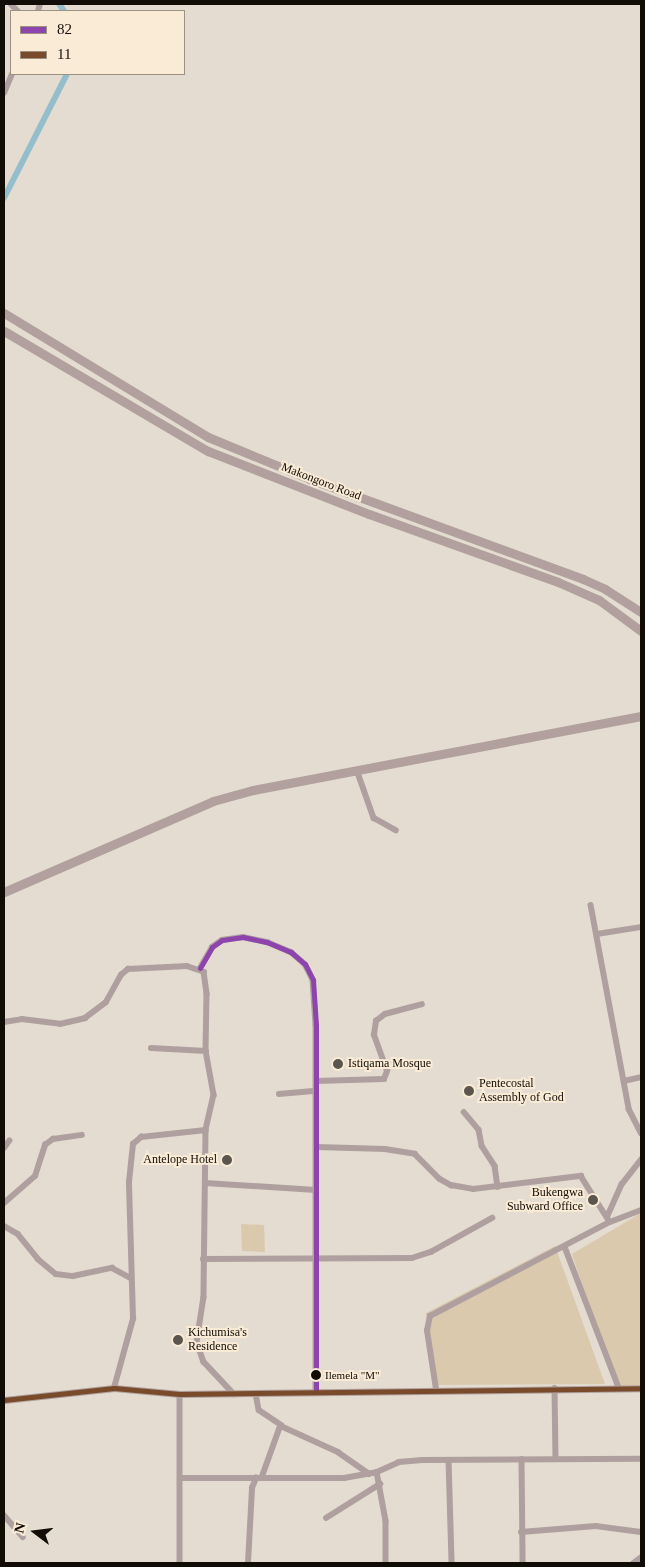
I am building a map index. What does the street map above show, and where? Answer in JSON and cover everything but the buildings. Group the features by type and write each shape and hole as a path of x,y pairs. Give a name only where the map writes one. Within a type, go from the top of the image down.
{"main road":[{"name":"Makongoro Road","path":"4,313 208,436 310,479 583,579 641,612"},
{"name":"Makongoro Road","path":"4,331 208,451 369,514 558,582 600,600 641,631"},
{"path":"4,892 213,801 357,770 641,716"}],"street":[{"path":"4,93 12,75"},
{"path":"357,770 374,818 396,830"},
{"path":"591,905 629,1109 633,1124 641,1133"},
{"path":"597,934 641,927"},
{"path":"200,968 212,947 231,937 267,942 299,958 310,972 315,995 317,1147 316,1392"},
{"path":"4,1022 14,1018 60,1024 72,1022 85,1018 106,1002 121,974 128,970 187,966 200,968"},
{"path":"200,968 206,978 206,1051 214,1095 206,1130 204,1297 198,1350 204,1362 234,1394"},
{"path":"316,1081 384,1079 386,1071 374,1035 376,1022 384,1014 422,1004"},
{"path":"151,1048 206,1051"},
{"path":"624,1081 641,1077"},
{"path":"279,1094 316,1091"},
{"path":"464,1112 480,1130 482,1146 496,1166 498,1187"},
{"path":"114,1388 131,1334 128,1182 135,1140 140,1136 206,1130"},
{"path":"4,1203 35,1176 45,1145 53,1139 82,1135"},
{"path":"4,1148 9,1140"},
{"path":"317,1147 407,1152 422,1158 433,1172 451,1185 473,1189 581,1176 608,1220"},
{"path":"608,1220 622,1184 641,1160"},
{"path":"205,1183 316,1190"},
{"path":"436,1389 426,1331 430,1316 565,1248 608,1220 641,1210"},
{"path":"203,1258 317,1259 421,1256 492,1218"},
{"path":"4,1226 18,1234 38,1259 56,1274 73,1276 112,1268 131,1278"},
{"path":"565,1248 619,1388"},
{"path":"4,1400 114,1388 180,1394 256,1394 436,1389 641,1388"},
{"path":"555,1388 556,1458"},
{"path":"180,1394 180,1563"},
{"path":"256,1394 259,1410 281,1426 338,1452 369,1474"},
{"path":"248,1563 252,1488 259,1478 281,1426"},
{"path":"180,1478 332,1479 377,1472 399,1462 556,1458 641,1459"},
{"path":"522,1459 521,1532 523,1563"},
{"path":"449,1460 452,1563"},
{"path":"377,1472 386,1520 386,1563"},
{"path":"326,1518 380,1484"},
{"path":"4,1515 23,1537"},
{"path":"521,1532 596,1526 641,1532"},
{"path":"633,1563 641,1557"}],"shaded area":[{"path":"641,1213 641,1387 616,1388 572,1254"},
{"path":"241,1224 264,1225 265,1252 242,1251"},
{"path":"555,1246 605,1384 436,1385 426,1313"}],"waterway":[{"path":"59,4 63,10"},
{"path":"4,198 66,75"}],"transit line":[{"name":"82","path":"200,968 212,947 222,940 243,937 267,942 291,952 305,964 313,980 316,1025 316,1392"},
{"name":"11","path":"4,1400 114,1388 180,1394 641,1388"}],"place":[{"name":"Istiqama Mosque","path":"338,1064"},
{"name":"Pentecostal Assembly of God","path":"469,1091"},
{"name":"Antelope Hotel","path":"227,1160"},
{"name":"Bukengwa Subward Office","path":"593,1200"},
{"name":"Kichumisa's Residence","path":"178,1340"},
{"name":"Ilemela \"M\"","path":"316,1375"}]}
